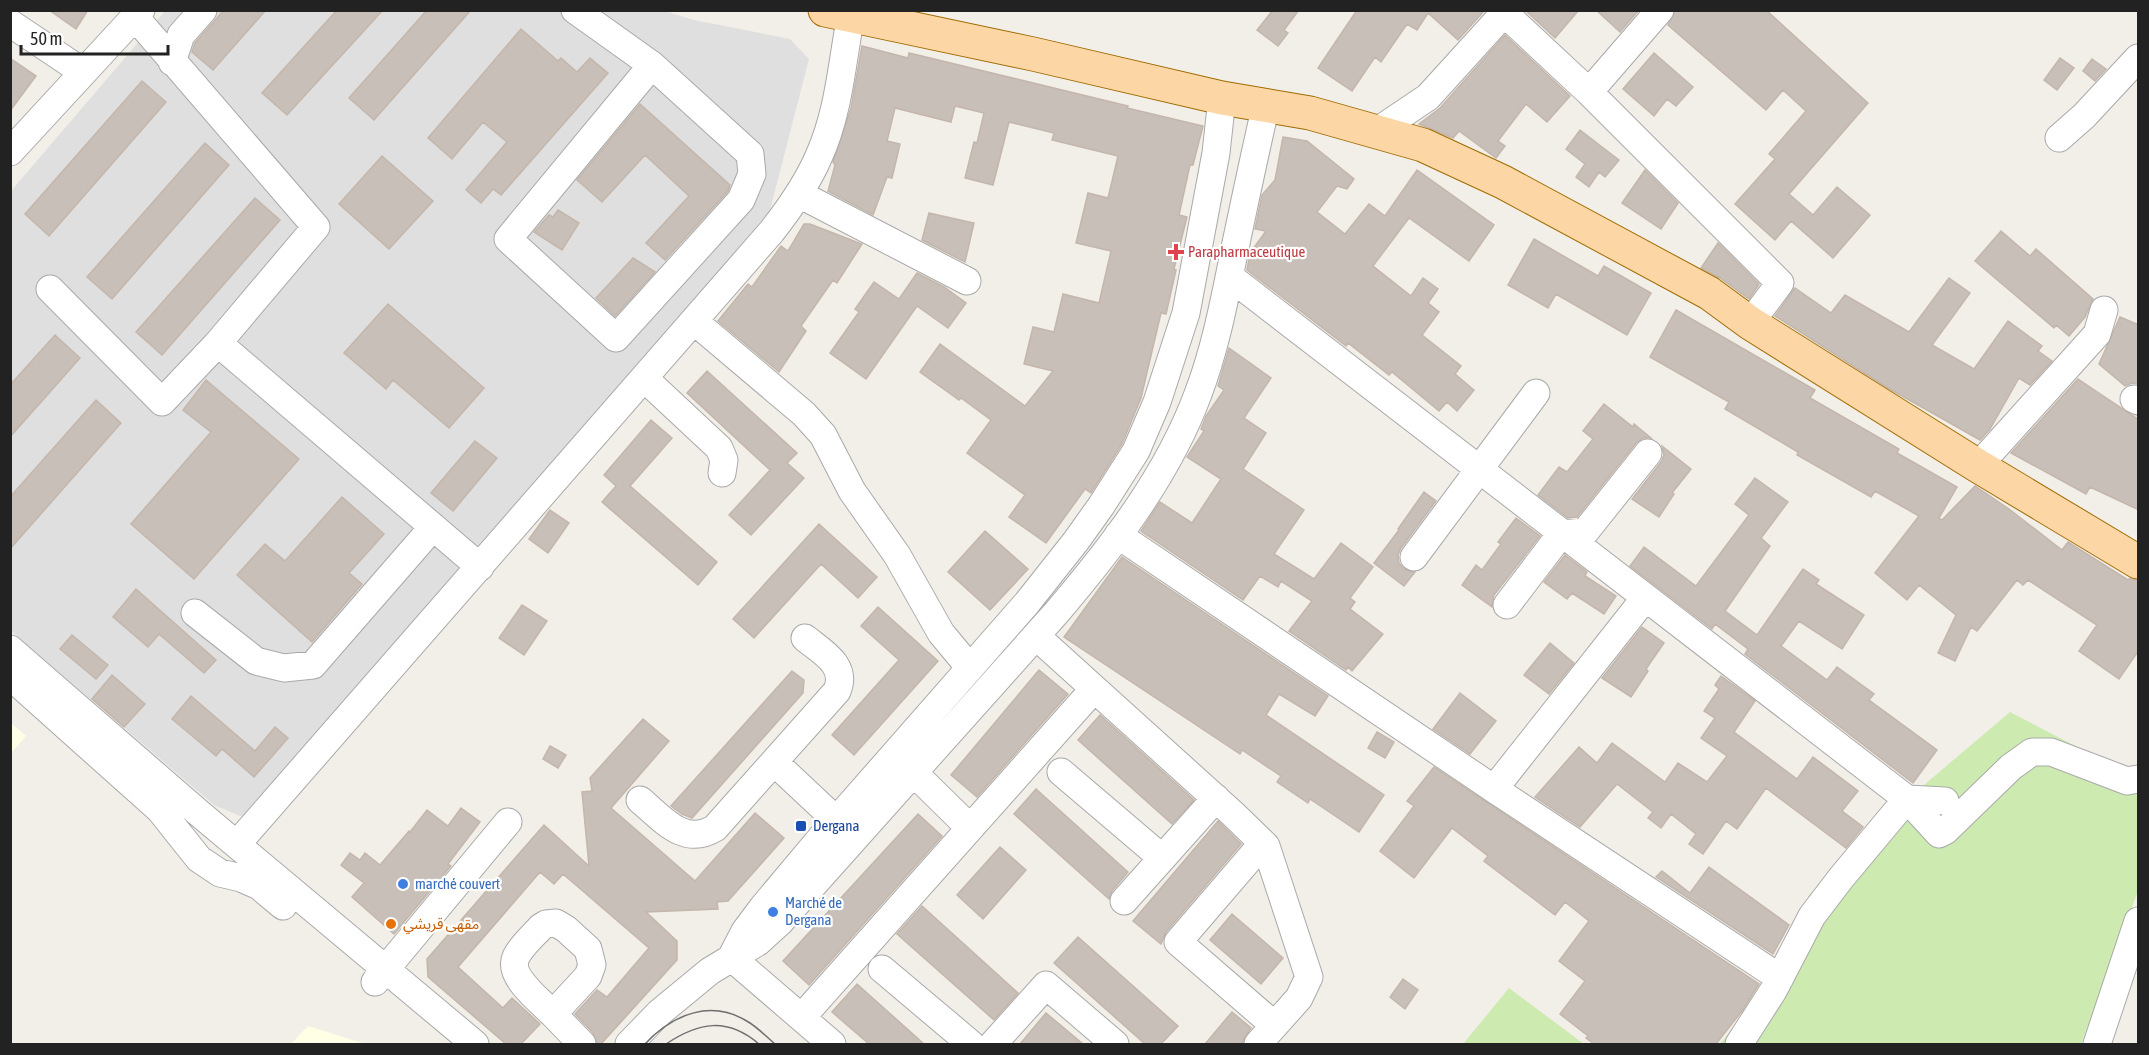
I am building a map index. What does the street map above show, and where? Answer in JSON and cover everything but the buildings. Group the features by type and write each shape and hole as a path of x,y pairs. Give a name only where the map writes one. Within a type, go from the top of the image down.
{"main road":[{"path":"838,13 1034,54 1222,98 1310,113 1423,145 1503,182 1709,293 1750,323 1978,466 2139,562"}],"street":[{"path":"172,62 181,35 203,10"},
{"path":"575,10 652,65 750,154 752,174 741,200 616,338 508,239 652,65"},
{"path":"1589,92 1660,10"},
{"path":"1376,132 1428,97 1504,12 1589,92 1780,283 1750,323"},
{"path":"239,845 772,231 799,194 820,155 837,97 838,13"},
{"path":"10,152 138,14 172,62 316,227 218,343 162,402 50,289"},
{"path":"10,24 83,72"},
{"path":"2059,138 2084,116 2139,58"},
{"path":"732,958 754,919 836,820 989,646 1076,541 1136,450 1157,402 1186,313 1216,153 1222,98"},
{"path":"629,1044 676,999 710,971 745,951 769,933 1080,585 1162,470 1188,420 1210,360 1266,105"},
{"path":"799,194 967,281"},
{"path":"1197,253 1231,270 1561,534 1906,799 1939,834 1946,831 2011,768 2032,752 2051,752 2127,781 2139,779"},
{"path":"1978,466 2097,334 2104,310"},
{"path":"694,321 804,414 823,435 852,491 897,555 941,633 970,668"},
{"path":"218,343 480,567"},
{"path":"644,378 719,448 724,460 722,473"},
{"path":"1414,557 1536,393"},
{"path":"1507,605 1561,534 1585,532 1648,453"},
{"path":"195,613 256,661 284,668 313,665 433,527"},
{"path":"1118,534 1494,789 1780,978"},
{"path":"1494,789 1645,598"},
{"path":"1036,636 1216,798 1263,843 1266,846 1309,977 1299,998 1266,1034 1178,942 1263,843"},
{"path":"640,800 684,834 700,835 715,828 832,697 840,684 839,669 834,662 805,638"},
{"path":"989,646 1009,665"},
{"path":"10,650 239,845 451,1044"},
{"path":"10,676 160,810 187,846 204,863 220,873 259,886 475,1044"},
{"path":"802,1017 1094,689"},
{"path":"774,762 836,820"},
{"path":"913,772 970,828"},
{"path":"1061,772 1162,858"},
{"path":"1124,901 1216,798"},
{"path":"1906,799 1945,801"},
{"path":"1739,1044 1780,978 1812,916 1906,799"},
{"path":"381,976 508,822"},
{"path":"204,863 207,849 212,844 225,839 239,845"},
{"path":"232,876 244,867 239,845"},
{"path":"2097,1044 2138,924"},
{"path":"732,958 832,1044"},
{"path":"882,969 971,1044"},
{"path":"993,1044 1046,985 1115,1044"},
{"path":"553,1014 582,1044"}],"shaded area":[{"path":"165,11 664,11 694,20 790,39 809,59 769,214 245,818 214,805 11,631 11,191"},
{"path":"11,723 26,736 11,753"},
{"path":"308,1026 365,1044 291,1044"}],"green space":[{"path":"2010,712 2131,775 2138,765 2138,891 2081,1044 1720,1044 1764,990 1793,938 1809,895 1918,790"},
{"path":"1509,988 1584,1044 1463,1044"}],"tram line":[{"path":"645,1044 656,1033 681,1018 707,1011 736,1015 753,1025 775,1044"},
{"path":"666,1044 690,1031 713,1026 724,1026 736,1030 759,1044"}],"place":[{"name":"Parapharmaceutique","path":"1176,252"},
{"name":"Dergana","path":"801,826"},
{"name":"marché couvert","path":"403,884"},
{"name":"Marché de Dergana","path":"773,912"},
{"name":"مقهى قريشي","path":"391,924"}]}
